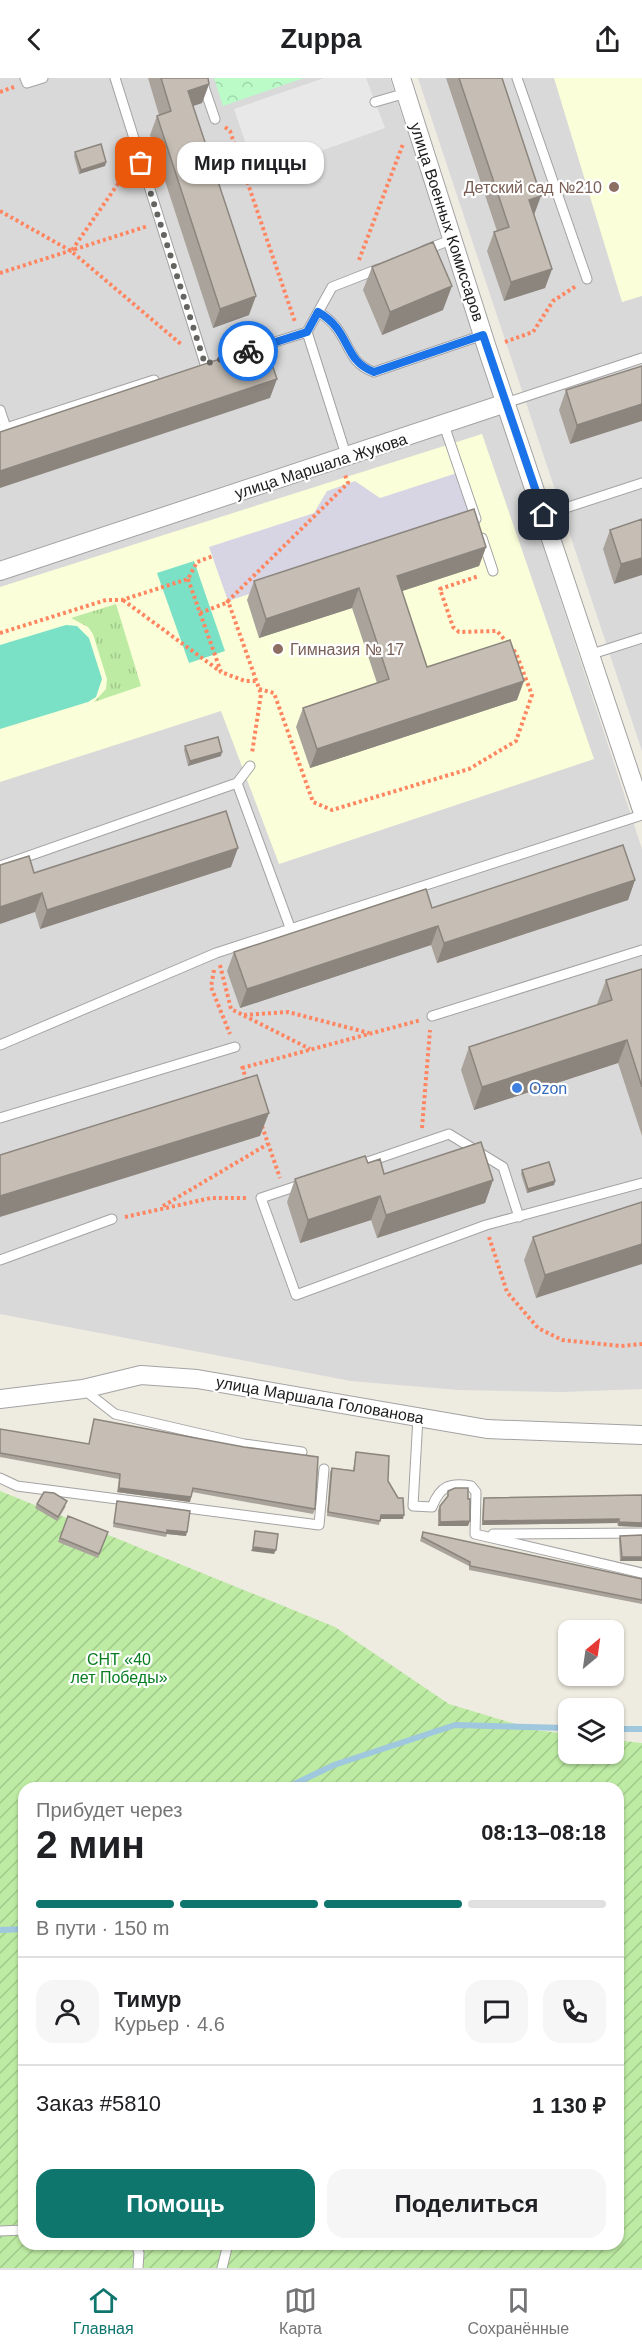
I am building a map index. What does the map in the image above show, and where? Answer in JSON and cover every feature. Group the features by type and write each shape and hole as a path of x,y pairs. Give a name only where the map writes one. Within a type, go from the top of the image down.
{"street":[{"name":"улица Военных Комиссаров","path":"404,85 485,341 592,654 642,810"},
{"name":"улица Маршала Жукова","path":"0,571 344,459 506,403"},
{"name":"улица Маршала Голованова","path":"0,1400 83,1389 141,1374 197,1379 487,1429 642,1436"}],"lane":[{"path":"25,78 27,84 43,78"},
{"path":"116,78 205,364"},
{"path":"201,78 215,119"},
{"path":"517,78 587,279"},
{"path":"375,102 404,85"},
{"path":"412,255 453,239"},
{"path":"247,351 303,333 332,287 392,264"},
{"path":"318,312 331,320 342,332 354,359 362,368 374,372 485,341"},
{"path":"303,333 344,459"},
{"name":"улица Маршала Жукова","path":"506,403 642,358"},
{"path":"194,368 216,361"},
{"path":"0,410 3,429 161,378"},
{"path":"444,424 493,571"},
{"path":"544,515 642,483"},
{"path":"592,654 642,638"},
{"path":"0,866 237,783 250,766"},
{"path":"237,783 291,930"},
{"path":"0,1045 216,953 642,815"},
{"path":"432,1017 642,950"},
{"path":"0,1118 235,1047"},
{"path":"347,1169 448,1134 503,1167 519,1217"},
{"path":"316,1180 261,1198 296,1295 486,1226 642,1183"},
{"path":"0,1260 112,1219"},
{"path":"83,1389 115,1414 244,1444 302,1452"},
{"path":"418,1417 413,1506 432,1507 440,1490 448,1484 471,1486 476,1492 475,1534"},
{"path":"0,1478 17,1486 319,1525 324,1469"},
{"path":"475,1534 642,1533"},
{"path":"475,1534 642,1573"},
{"path":"0,2231 18,2230"},
{"path":"138,2250 138,2268"},
{"path":"222,2268 226,2250"}],"path":[{"path":"351,280 413,115"},
{"path":"215,119 230,131 303,333"},
{"path":"71,251 126,169 141,163"},
{"path":"0,211 71,251 205,364"},
{"path":"0,273 160,223"},
{"path":"485,341 533,332 553,301 587,279"},
{"path":"200,613 228,601 348,483 344,459"},
{"path":"0,633 106,600 122,600 188,579 197,562 213,556"},
{"path":"259,688 274,693 313,802 332,810 469,769 516,741 532,695 516,652 496,631 459,632 453,627 441,594 440,589 493,571"},
{"path":"188,579 221,672"},
{"path":"122,600 221,672 244,681 256,681"},
{"path":"228,601 261,694 250,766"},
{"path":"216,953 231,1009 311,1049"},
{"path":"216,953 211,987 250,1089"},
{"path":"244,1015 288,1012 370,1033"},
{"path":"242,1068 432,1017 421,1143"},
{"path":"261,1122 284,1190"},
{"path":"159,1209 268,1144"},
{"path":"112,1219 212,1198 261,1198"},
{"path":"486,1226 507,1292 538,1328 562,1340 621,1346 642,1344"}],"shaded area":[{"path":"0,78 390,78 642,849 642,1389 562,1392 459,1390 351,1381 0,1314"},
{"path":"324,78 366,78 385,128 256,174 234,109"},
{"path":"418,78 642,78 642,751"},
{"name":"Детский сад №210","path":"554,78 642,78 642,296 622,302"},
{"name":"Гимназия № 17","path":"482,434 594,759 279,864 221,711 0,782 0,587"},
{"path":"460,472 476,520 228,601 209,547 314,513 327,491 355,481 380,498"}],"green space":[{"path":"214,78 304,78 223,106"},
{"path":"194,561 225,651 189,663 157,573"},
{"path":"116,604 141,686 94,702 106,689 107,679 93,634 88,627 71,618"},
{"path":"66,625 77,626 89,638 102,679 96,697 88,702 0,729 0,645"},
{"name":"СНТ «40 лет Победы»","path":"0,1491 335,1627 449,1704 535,1730 558,1733 558,1764 624,1764 624,1741 642,1743 642,2268 0,2268"}],"building":[{"path":"161,78 208,78 209,84 188,91 256,296 220,309 157,116 171,111"},
{"path":"459,78 502,78 541,196 529,200 552,269 511,282 494,232 509,227"},
{"path":"101,144 106,162 81,170 75,152"},
{"path":"433,242 452,286 390,312 372,267"},
{"path":"265,344 277,379 0,471 0,432"},
{"path":"642,366 642,404 577,425 566,390"},
{"path":"474,509 486,547 397,576 427,667 510,640 524,681 317,749 303,708 389,679 359,588 266,619 254,581"},
{"path":"642,519 642,558 621,564 610,530"},
{"path":"218,737 222,752 190,761 185,746"},
{"path":"226,811 238,848 47,910 42,893 0,907 0,865 29,856 34,873"},
{"path":"623,845 635,880 444,943 438,926 247,989 234,952 426,889 432,908"},
{"path":"642,969 642,1087 627,1040 482,1087 469,1047 612,1000 606,980"},
{"path":"257,1075 269,1113 0,1196 0,1155"},
{"path":"481,1142 493,1180 386,1215 380,1196 308,1220 295,1179 365,1156 368,1163 380,1159 384,1174"},
{"path":"549,1162 555,1181 528,1189 522,1170"},
{"path":"642,1202 642,1244 545,1275 533,1237"},
{"path":"94,1419 244,1447 318,1457 315,1509 193,1488 191,1497 119,1488 120,1474 0,1453 0,1429 89,1444"},
{"path":"356,1452 389,1456 388,1481 398,1498 403,1498 404,1515 381,1515 380,1521 328,1512 332,1468 354,1471"},
{"path":"455,1488 468,1488 470,1521 440,1522 440,1506 448,1496 448,1491"},
{"path":"44,1492 54,1493 67,1501 58,1517 37,1504"},
{"path":"642,1495 642,1523 619,1522 619,1519 483,1521 484,1498"},
{"path":"117,1501 190,1511 187,1532 167,1530 167,1533 114,1523"},
{"path":"68,1516 108,1532 99,1554 60,1538"},
{"path":"255,1531 278,1534 276,1550 253,1547"},
{"path":"423,1532 642,1579 642,1600 470,1566 470,1562 422,1537"},
{"path":"642,1535 642,1557 622,1557 620,1536"}],"waterway":[{"path":"299,1782 334,1765 455,1725 558,1728"},
{"path":"624,1729 642,1729"},
{"path":"0,1930 18,1929"}],"way so far":[{"path":"141,163 205,364 248,351"}],"place":[{"name":"Мир пиццы","path":"141,163"},
{"name":"Детский сад №210","path":"614,187"},
{"name":"Гимназия № 17","path":"278,649"},
{"name":"Ozon","path":"517,1088"}],"route":[{"path":"248,351 307,332 318,312 331,320 342,332 354,359 362,368 374,372 483,335 544,515"}]}
